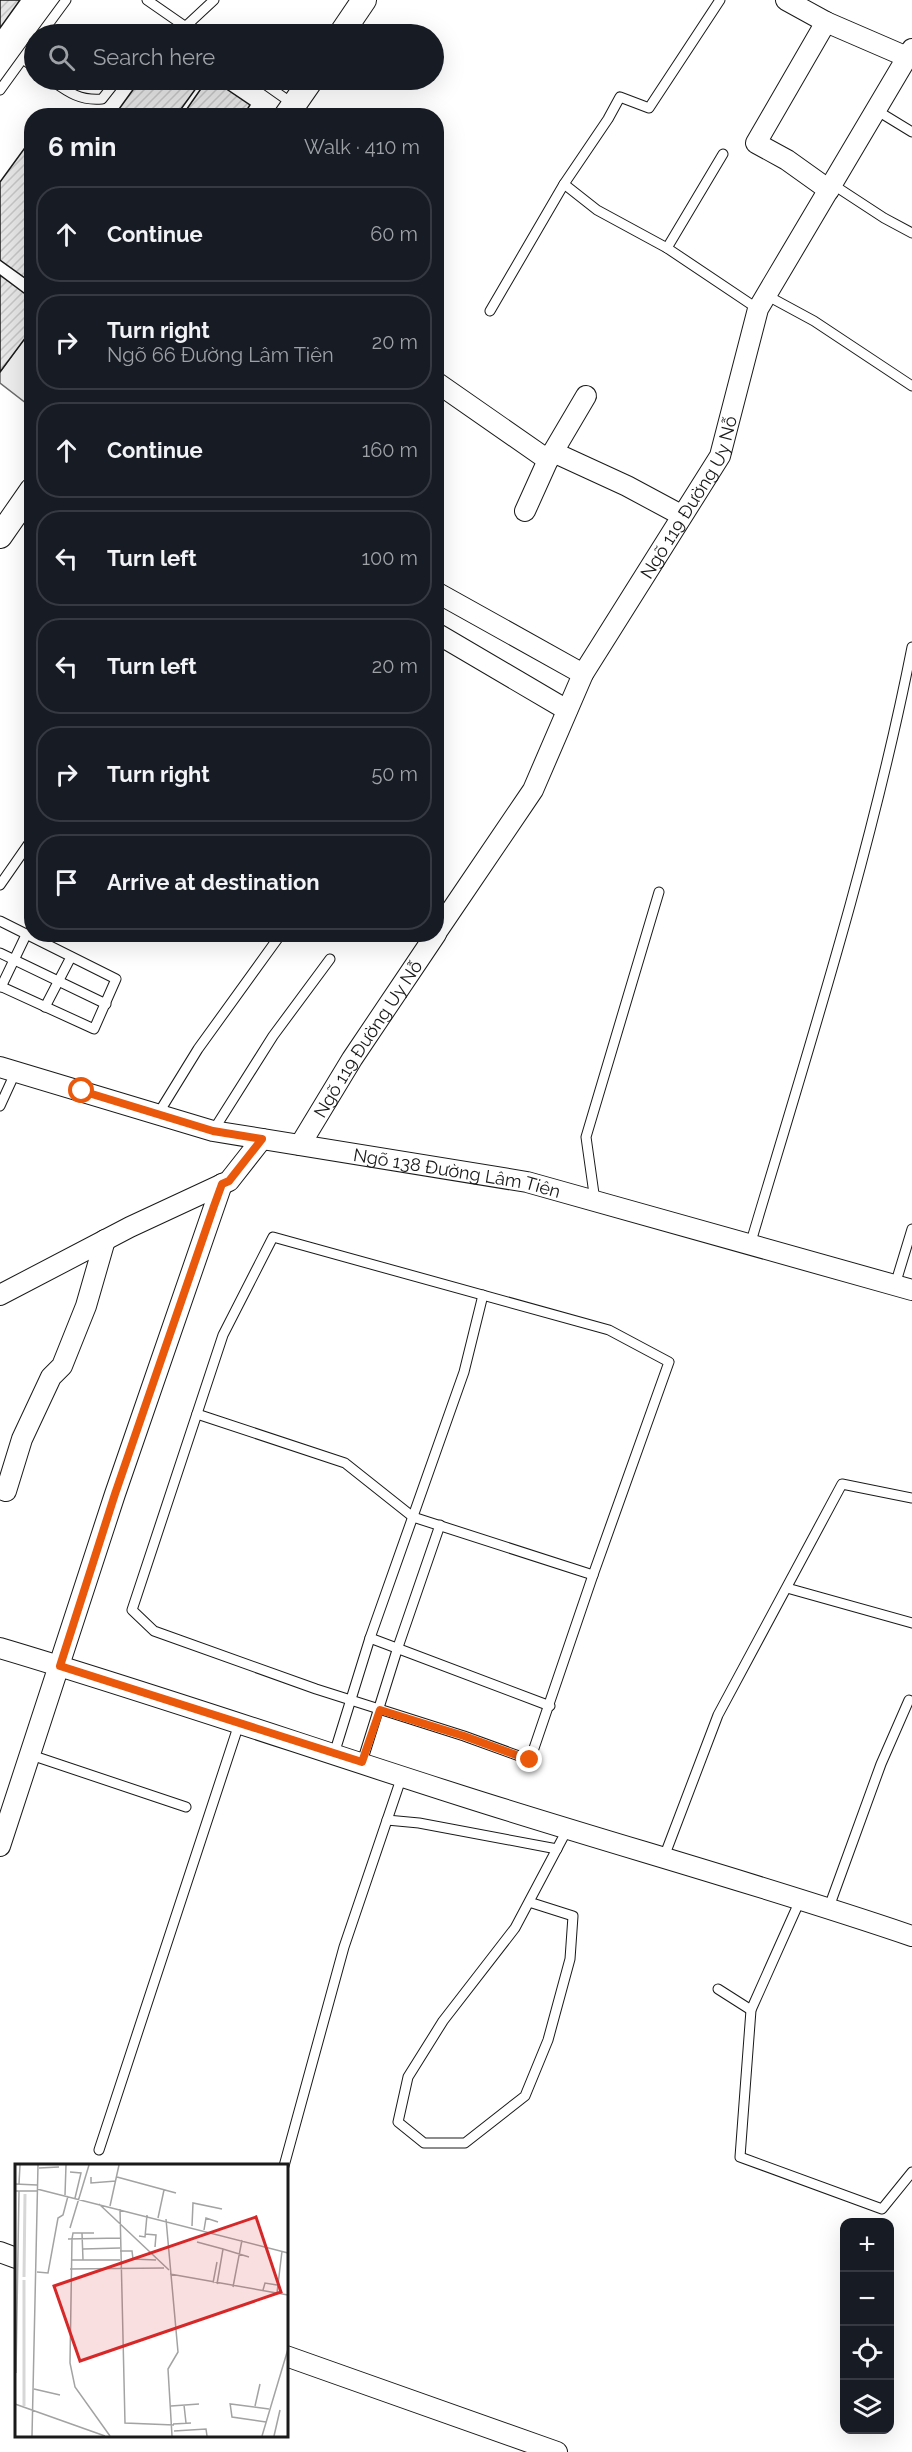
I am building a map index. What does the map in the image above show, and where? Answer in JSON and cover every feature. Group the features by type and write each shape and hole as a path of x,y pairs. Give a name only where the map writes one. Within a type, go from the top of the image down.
{"street":[{"path":"348,24 364,0"},
{"path":"786,0 826,22 909,58"},
{"path":"826,22 756,143 830,187"},
{"name":"Ngõ 119 Đường Uy Nỗ","path":"444,922 533,790 583,674 720,456 762,302 909,58"},
{"path":"291,108 303,90"},
{"path":"444,391 551,456 627,486 681,515"},
{"path":"525,511 551,456 586,396"},
{"path":"0,536 24,502"},
{"path":"444,596 583,674"},
{"path":"444,638 567,710"},
{"name":"Ngõ 119 Đường Uy Nỗ","path":"300,1145 352,1059 431,942"},
{"name":"Ngõ 138 Đường Lâm Tiên","path":"8,1069 213,1131 527,1182 904,1288"},
{"path":"0,1294 105,1240 229,1181 262,1139"},
{"path":"0,1846 115,1494 222,1184"},
{"path":"0,1489 6,1491 22,1439 51,1377 62,1366 86,1306 105,1240"},
{"path":"0,1648 568,1828 801,1898 912,1936"},
{"path":"0,2252 15,2258"},
{"path":"288,2357 558,2452"}],"lane":[{"path":"48,24 66,0"},
{"path":"147,0 181,24"},
{"path":"188,24 214,0"},
{"path":"490,312 564,184 620,98 650,108 720,0"},
{"path":"0,90 23,59"},
{"path":"65,90 73,96 90,100 102,99 109,90"},
{"path":"269,90 288,108"},
{"path":"876,110 912,132"},
{"path":"667,248 723,154"},
{"path":"564,184 597,210 762,302 814,321 912,386"},
{"path":"830,187 912,233"},
{"path":"750,1245 851,905 902,701 912,647"},
{"path":"0,885 24,851"},
{"path":"595,1201 586,1137 659,892"},
{"path":"0,921 24,934"},
{"path":"24,939 0,987 94,1029 116,979 40,942"},
{"path":"158,1114 198,1048 275,942"},
{"path":"0,953 106,1004"},
{"path":"45,1007 71,957"},
{"path":"213,1131 273,1036 330,959"},
{"path":"0,1106 8,1069"},
{"path":"904,1288 912,1229"},
{"path":"273,1237 609,1330 669,1362 530,1760 464,1736 316,1689 154,1631 132,1610 197,1414 223,1335 273,1237"},
{"path":"334,1754 370,1638 464,1372 483,1295"},
{"path":"197,1414 345,1463 413,1517 593,1575"},
{"path":"664,1857 718,1715 842,1484 912,1498"},
{"path":"362,1762 440,1525"},
{"path":"787,1588 912,1623"},
{"path":"370,1638 550,1706"},
{"path":"828,1907 881,1764 909,1700"},
{"path":"99,2150 239,1724"},
{"path":"31,1755 186,1807"},
{"path":"285,2164 344,1947 402,1776"},
{"path":"387,1820 419,1822 557,1849"},
{"path":"529,1902 573,1916 570,1959 548,2040 525,2096 465,2143 424,2143 398,2122 408,2076 442,2021 515,1928 568,1828"},
{"path":"801,1898 751,2010 740,2157 882,2209 912,2172"},
{"path":"718,1989 751,2010"}],"shaded area":[{"path":"24,339 24,402 0,383 0,372"}],"building":[{"path":"0,0 20,0 0,28"},
{"path":"133,90 195,90 182,108 120,108"},
{"path":"200,90 228,90 250,105 248,108 188,108"},
{"path":"24,149 24,277 0,260 0,182"},
{"path":"0,275 24,293 24,340 0,372"}],"route":[{"path":"82,1091 213,1131 262,1139 229,1181 222,1184 115,1494 60,1666 362,1762 380,1710 464,1736 530,1760"}]}
